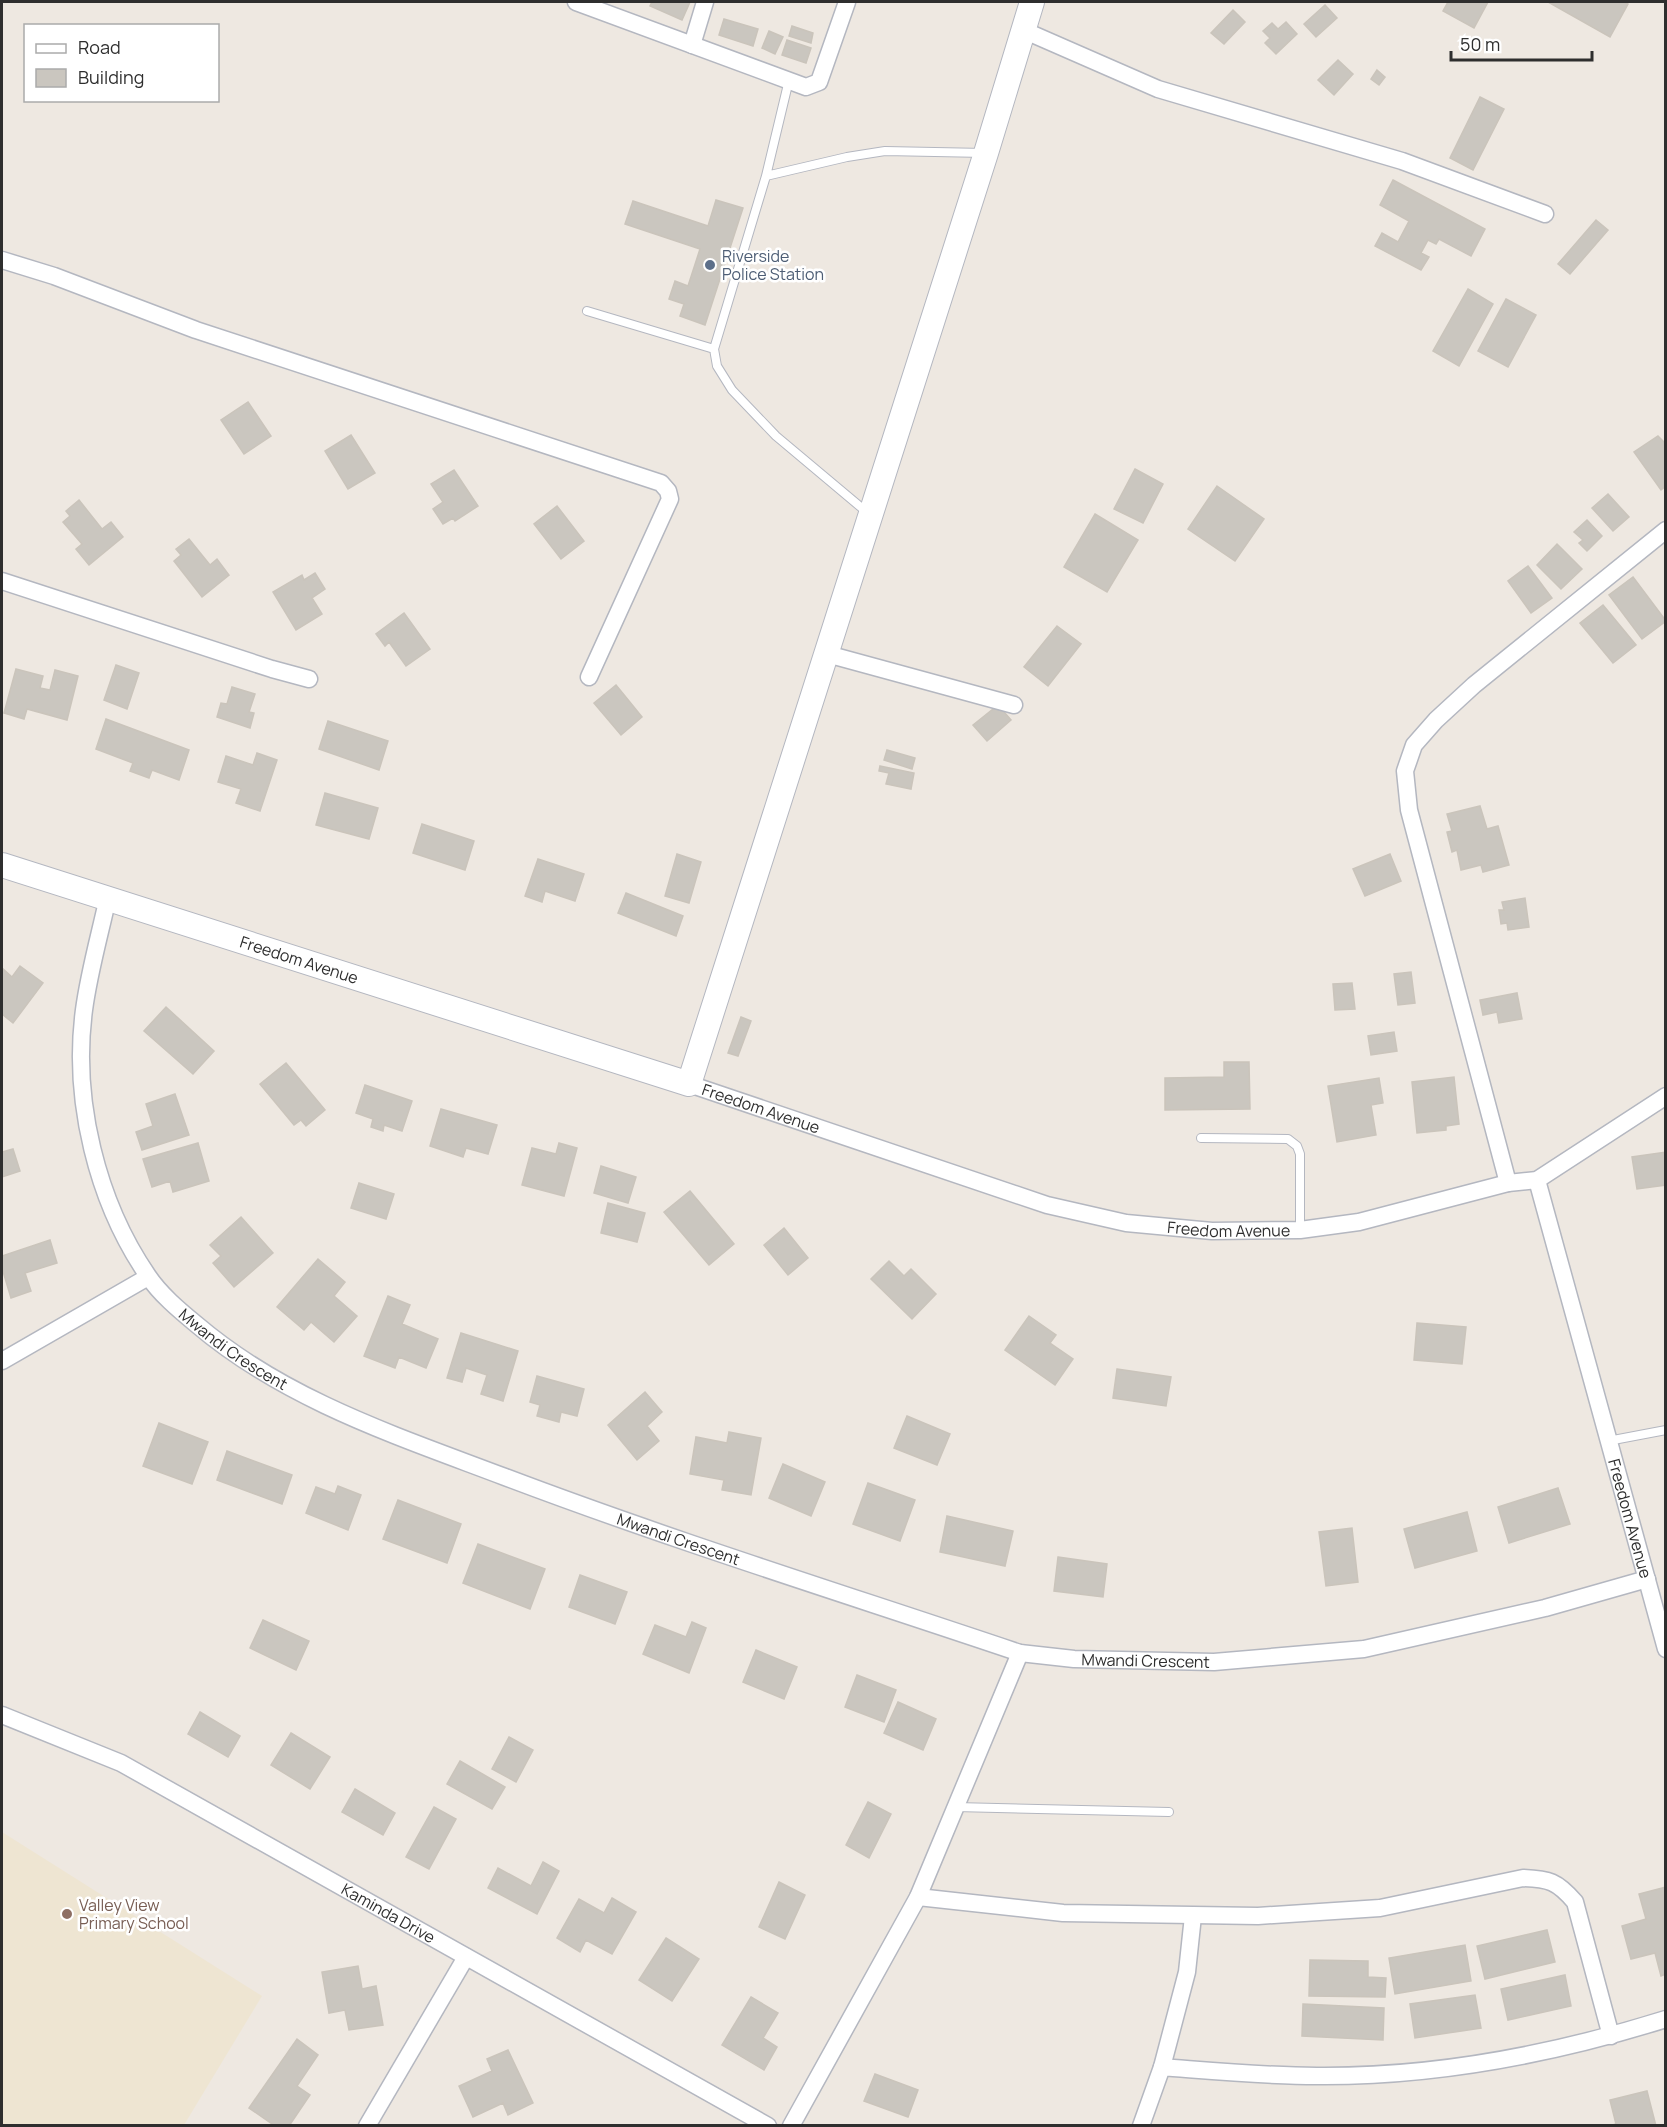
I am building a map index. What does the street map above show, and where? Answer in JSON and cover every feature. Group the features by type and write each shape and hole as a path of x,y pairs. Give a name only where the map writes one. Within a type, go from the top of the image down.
{"main road":[{"path":"689,1084 987,153 1032,2"},
{"name":"Freedom Avenue","path":"2,865 689,1084"}],"street":[{"path":"576,2 806,87 819,82 847,2"},
{"path":"692,45 705,2"},
{"path":"1023,30 1158,89 1402,161 1545,214"},
{"path":"2,260 54,276 196,330 661,483 668,491 670,499 589,677"},
{"path":"1508,1184 1409,810 1405,771 1414,745 1436,720 1474,685 1665,530"},
{"path":"2,581 309,679"},
{"path":"827,654 1014,705"},
{"name":"Mwandi Crescent","path":"108,897 84,1011 81,1063 86,1118 98,1171 120,1225 148,1277 179,1310 219,1344 266,1375 335,1411 591,1510 1020,1653 1074,1659 1214,1662 1364,1649 1545,1608 1647,1579"},
{"name":"Freedom Avenue","path":"689,1084 1047,1204 1126,1223 1212,1231 1300,1230 1359,1222 1508,1184 1537,1180 1665,1096"},
{"name":"Freedom Avenue","path":"1537,1180 1665,1649"},
{"path":"2,1361 148,1277"},
{"path":"791,2126 918,1897 1020,1653"},
{"name":"Kaminda Drive","path":"2,1715 121,1763 768,2126"},
{"path":"918,1897 1063,1913 1192,1916 1322,1914 1380,1908 1523,1878 1546,1879 1563,1888 1575,1902 1611,2036"},
{"path":"1142,2126 1162,2067 1187,1972 1192,1916"},
{"path":"367,2126 466,1957"},
{"path":"1162,2067 1318,2076 1390,2073 1495,2060 1611,2036 1665,2019"}],"lane":[{"path":"789,80 766,176 714,349 717,366 732,390 776,436 871,515"},
{"path":"766,176 847,157 885,151 987,153"},
{"path":"587,311 714,349"},
{"path":"1201,1138 1288,1139 1297,1146 1300,1154 1300,1230"},
{"path":"1608,1441 1665,1430"},
{"path":"955,1807 1169,1812"}],"shaded area":[{"name":"Valley View Primary School","path":"2,1832 262,1996 184,2125 2,2125"}],"building":[{"path":"652,2 690,2 682,20 650,6"},
{"path":"1448,2 1488,2 1474,28 1443,11"},
{"path":"1548,2 1624,2 1628,4 1610,37"},
{"path":"1325,5 1337,18 1316,37 1304,24"},
{"path":"1233,10 1245,22 1224,44 1211,33"},
{"path":"724,19 758,29 753,46 719,35"},
{"path":"1286,22 1297,34 1276,54 1265,43 1270,38 1263,31 1272,23 1278,29"},
{"path":"792,26 813,33 811,43 789,36"},
{"path":"769,31 783,37 775,54 762,48"},
{"path":"787,40 811,48 806,63 782,55"},
{"path":"1338,60 1353,74 1334,95 1318,80"},
{"path":"1377,70 1385,77 1379,85 1371,79"},
{"path":"1480,97 1504,109 1473,170 1450,158"},
{"path":"1393,180 1485,229 1471,256 1439,239 1436,244 1428,240 1421,253 1429,257 1421,270 1375,246 1382,233 1398,242 1409,221 1380,205"},
{"name":"Riverside Police Station","path":"716,200 743,208 705,325 680,316 684,304 669,299 675,281 688,286 700,249 625,224 633,201 708,226"},
{"path":"1596,220 1608,230 1570,274 1558,264"},
{"path":"1468,289 1493,304 1459,366 1433,351"},
{"path":"1506,299 1536,315 1508,367 1478,351"},
{"path":"248,402 271,436 244,454 221,420"},
{"path":"351,435 375,473 348,489 325,451"},
{"path":"1658,436 1666,444 1666,486 1661,490 1634,452"},
{"path":"1135,469 1163,484 1143,523 1114,509"},
{"path":"454,470 478,506 455,521 453,518 443,524 433,509 443,502 431,484"},
{"path":"1217,486 1264,519 1235,561 1188,529"},
{"path":"1608,494 1629,517 1613,531 1592,508"},
{"path":"79,500 102,529 111,522 123,537 89,565 76,549 82,544 63,522 70,516 66,511"},
{"path":"557,506 584,541 561,559 534,524"},
{"path":"1095,514 1138,540 1107,592 1064,567"},
{"path":"1587,520 1602,536 1587,551 1579,543 1583,540 1574,532"},
{"path":"189,539 210,565 217,559 229,575 202,597 174,561 181,555 176,549"},
{"path":"1557,544 1582,569 1561,589 1537,565"},
{"path":"1528,566 1552,598 1531,613 1508,581"},
{"path":"315,573 325,589 312,598 322,614 296,630 273,592 302,575 304,580"},
{"path":"1633,577 1666,621 1642,639 1609,595"},
{"path":"1603,605 1636,645 1613,663 1580,623"},
{"path":"404,613 430,649 406,666 389,642 385,646 376,634"},
{"path":"1057,626 1081,644 1048,686 1024,667"},
{"path":"116,665 139,673 127,709 104,700"},
{"path":"16,669 43,676 40,688 50,690 55,670 78,676 67,720 27,709 24,719 4,713"},
{"path":"616,685 642,717 621,735 594,703"},
{"path":"232,687 255,694 249,712 254,713 250,728 217,717 221,703 227,704"},
{"path":"998,705 1011,720 987,741 973,725"},
{"path":"106,719 189,750 179,780 152,770 149,778 130,771 133,763 96,749"},
{"path":"328,721 388,741 379,770 319,749"},
{"path":"887,750 915,758 912,769 884,760"},
{"path":"257,753 277,760 260,811 236,803 241,789 218,782 226,756 253,765"},
{"path":"880,766 914,773 911,789 886,784 889,773 879,771"},
{"path":"325,793 378,808 369,839 316,825"},
{"path":"1480,806 1487,829 1498,826 1509,865 1483,872 1481,865 1461,870 1457,850 1452,852 1447,832 1452,831 1447,814"},
{"path":"422,824 474,841 465,870 413,853"},
{"path":"677,854 701,862 689,903 665,896"},
{"path":"1390,854 1401,881 1365,896 1353,869"},
{"path":"538,859 584,874 575,901 545,891 542,902 525,896"},
{"path":"626,893 683,916 676,936 618,913"},
{"path":"1525,898 1529,927 1508,930 1507,923 1501,924 1499,910 1504,910 1502,902"},
{"path":"20,966 43,983 13,1023 2,1014 2,968 12,977"},
{"path":"1411,972 1415,1003 1398,1005 1394,974"},
{"path":"1352,983 1355,1009 1335,1010 1333,984"},
{"path":"1517,993 1522,1019 1499,1023 1497,1012 1483,1015 1480,1000"},
{"path":"166,1007 214,1051 193,1074 144,1031"},
{"path":"741,1017 751,1021 738,1056 728,1053"},
{"path":"1394,1032 1397,1051 1371,1055 1368,1036"},
{"path":"1224,1062 1249,1062 1250,1109 1165,1110 1165,1078 1224,1077"},
{"path":"286,1063 325,1110 306,1126 301,1120 294,1125 260,1084"},
{"path":"1454,1077 1459,1124 1446,1126 1446,1130 1417,1133 1412,1082"},
{"path":"1379,1078 1383,1103 1371,1105 1376,1135 1337,1142 1328,1086"},
{"path":"365,1085 412,1101 402,1131 384,1125 383,1131 371,1127 373,1119 356,1113"},
{"path":"175,1094 189,1135 142,1150 136,1132 153,1126 146,1104"},
{"path":"441,1109 497,1125 488,1154 466,1148 463,1157 430,1146"},
{"path":"198,1143 209,1181 173,1192 170,1181 152,1187 143,1159"},
{"path":"559,1143 577,1148 564,1196 522,1185 532,1148 556,1154"},
{"path":"13,1149 20,1171 2,1177 2,1152"},
{"path":"1666,1152 1666,1185 1637,1189 1632,1157"},
{"path":"601,1166 636,1177 628,1203 594,1193"},
{"path":"359,1183 394,1194 386,1219 351,1208"},
{"path":"690,1191 734,1244 709,1265 664,1212"},
{"path":"608,1203 645,1213 637,1242 601,1233"},
{"path":"241,1217 273,1253 234,1287 213,1263 221,1256 210,1245"},
{"path":"784,1228 808,1258 788,1275 764,1245"},
{"path":"50,1240 57,1263 25,1273 31,1291 11,1298 2,1268 2,1256"},
{"path":"318,1259 345,1282 334,1296 357,1316 334,1342 311,1322 304,1330 277,1307"},
{"path":"889,1261 904,1276 911,1269 936,1294 912,1319 871,1279"},
{"path":"388,1296 410,1305 402,1324 438,1339 426,1368 399,1357 395,1368 364,1356"},
{"path":"1029,1316 1056,1335 1050,1343 1073,1359 1055,1385 1005,1350"},
{"path":"1417,1323 1466,1327 1462,1364 1414,1360"},
{"path":"461,1333 518,1351 503,1401 481,1394 487,1375 466,1368 462,1382 447,1378"},
{"path":"1117,1369 1171,1377 1166,1406 1113,1398"},
{"path":"537,1376 584,1389 577,1416 561,1412 559,1422 537,1416 540,1405 530,1402"},
{"path":"645,1392 662,1412 647,1426 659,1441 637,1460 608,1425"},
{"path":"907,1416 950,1434 937,1465 894,1448"},
{"path":"159,1423 208,1442 192,1484 143,1466"},
{"path":"729,1432 761,1438 751,1495 722,1490 724,1480 690,1474 696,1437 727,1443"},
{"path":"227,1451 292,1475 282,1504 217,1480"},
{"path":"783,1464 825,1482 811,1516 769,1498"},
{"path":"868,1483 915,1500 900,1541 853,1524"},
{"path":"338,1486 361,1495 348,1530 306,1513 316,1487 335,1494"},
{"path":"1558,1488 1570,1524 1509,1543 1498,1507"},
{"path":"398,1500 461,1524 447,1563 383,1539"},
{"path":"1467,1512 1477,1551 1415,1568 1404,1529"},
{"path":"947,1516 1013,1531 1005,1566 940,1552"},
{"path":"1352,1528 1358,1582 1326,1586 1319,1532"},
{"path":"478,1544 545,1569 530,1609 463,1583"},
{"path":"1058,1557 1107,1564 1103,1597 1054,1591"},
{"path":"580,1575 627,1592 615,1624 569,1607"},
{"path":"263,1620 309,1641 296,1670 250,1648"},
{"path":"692,1622 706,1628 689,1673 643,1654 655,1625 686,1637"},
{"path":"756,1650 797,1667 784,1699 743,1682"},
{"path":"857,1675 896,1690 884,1722 845,1707"},
{"path":"898,1702 936,1719 923,1750 884,1733"},
{"path":"200,1712 240,1736 228,1757 188,1734"},
{"path":"291,1733 330,1757 310,1789 271,1765"},
{"path":"509,1737 533,1750 516,1782 492,1769"},
{"path":"460,1761 505,1787 492,1809 447,1784"},
{"path":"355,1789 395,1813 383,1835 342,1812"},
{"path":"868,1802 891,1814 869,1858 846,1845"},
{"path":"434,1807 456,1819 429,1869 406,1857"},
{"path":"543,1862 559,1871 537,1914 488,1888 498,1868 531,1886"},
{"path":"779,1882 805,1895 785,1939 759,1927"},
{"path":"1666,1887 1666,1974 1661,1976 1655,1953 1631,1959 1622,1926 1646,1919 1639,1894"},
{"path":"612,1898 636,1912 612,1954 586,1940 580,1952 557,1938 579,1899 604,1913"},
{"path":"1547,1930 1555,1962 1485,1979 1477,1946"},
{"path":"666,1938 699,1959 672,2001 639,1980"},
{"path":"1465,1945 1471,1981 1395,1994 1389,1958"},
{"path":"1310,1960 1368,1961 1368,1977 1386,1978 1385,1997 1309,1996"},
{"path":"358,1966 362,1989 376,1986 383,2025 349,2030 345,2010 329,2013 322,1972"},
{"path":"1565,1975 1571,2006 1508,2020 1501,1989"},
{"path":"1475,1995 1481,2028 1415,2038 1410,2004"},
{"path":"751,1997 778,2013 763,2038 777,2047 764,2070 722,2045"},
{"path":"1303,2004 1384,2008 1383,2040 1302,2036"},
{"path":"297,2039 318,2055 297,2086 310,2095 289,2126 275,2126 249,2108"},
{"path":"508,2050 533,2103 508,2115 503,2103 473,2117 459,2086 492,2071 487,2059"},
{"path":"875,2074 918,2090 908,2117 864,2101"},
{"path":"1647,2091 1656,2126 1609,2126 1616,2124 1610,2100"}],"place":[{"name":"Riverside Police Station","path":"710,265"},
{"name":"Valley View Primary School","path":"67,1914"}]}
